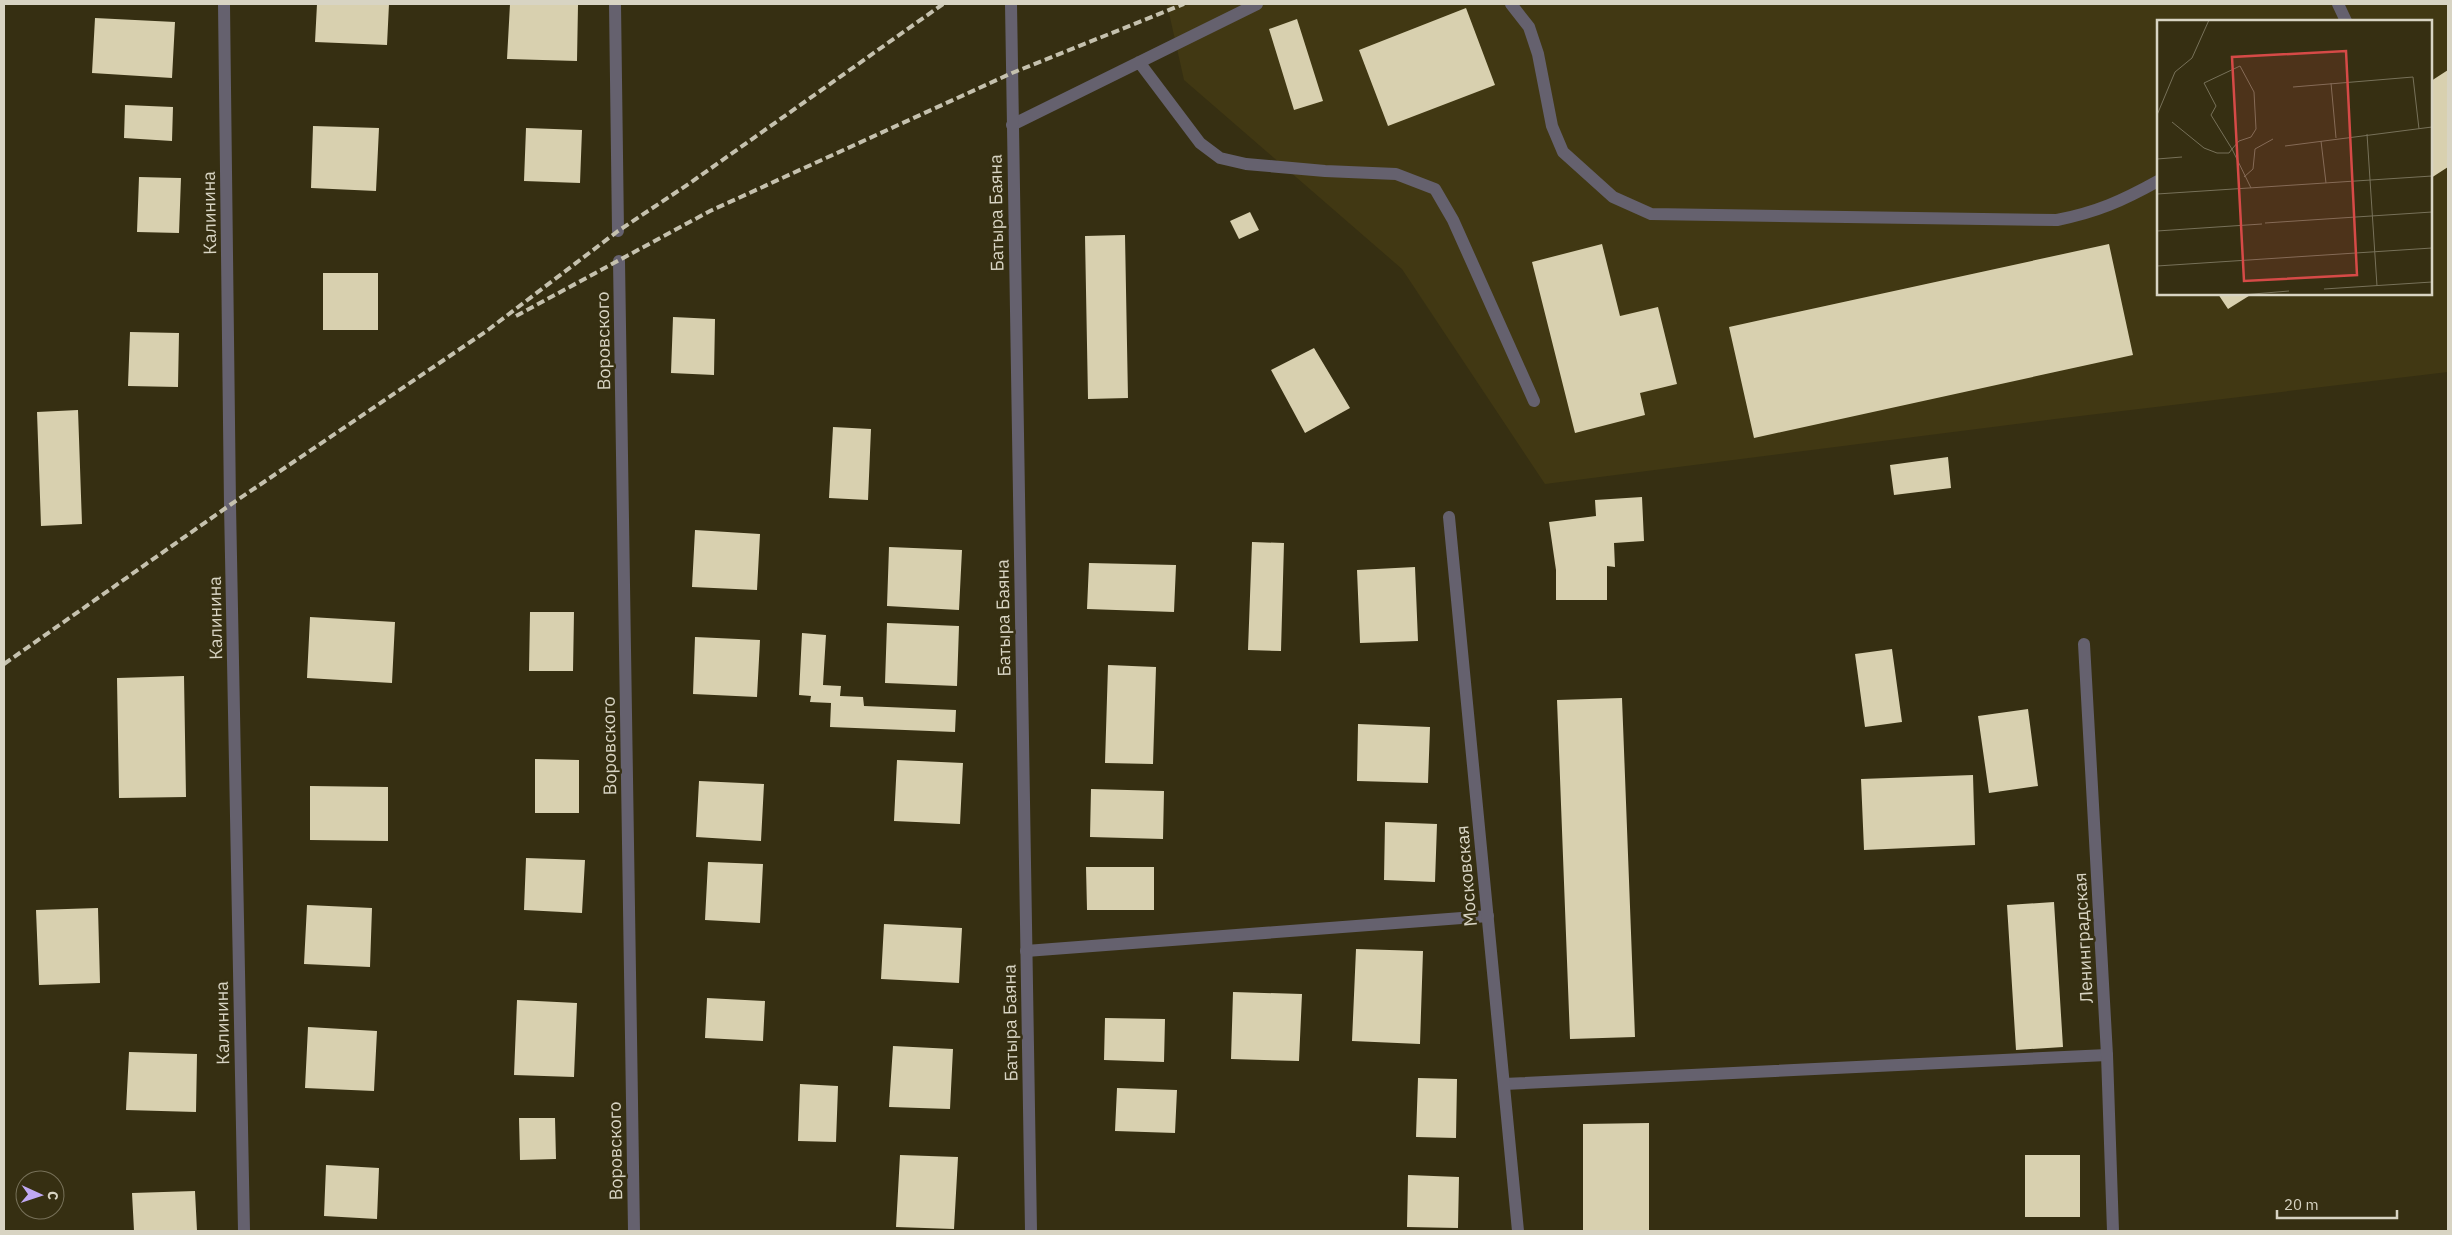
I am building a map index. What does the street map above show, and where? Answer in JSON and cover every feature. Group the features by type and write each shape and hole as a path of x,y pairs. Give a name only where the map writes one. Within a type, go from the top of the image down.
{"street":[{"name":"Калинина","path":"224,4 230,505 244,1231"},
{"path":"615,4 618,231"},
{"name":"Батыра Баяна","path":"1011,4 1031,1231"},
{"path":"1012,125 1257,4"},
{"path":"1511,4 1529,27 1538,54 1552,126 1564,152 1613,198 1651,214 2057,220 2090,214 2117,203 2157,183"},
{"path":"2338,4 2346,20"},
{"path":"1139,62 1200,143 1220,158 1246,164 1325,171 1396,174 1434,189 1453,220 1534,401"},
{"name":"Воровского","path":"619,261 634,1231"},
{"name":"Московская","path":"1450,516 1518,1231"},
{"name":"Ленинградская","path":"2084,644 2107,1056 2113,1231"},
{"path":"1026,951 1488,916"},
{"path":"1504,1084 2107,1056"}],"shaded area":[{"path":"1167,4 2448,4 2448,372 2055,419 1545,484 1402,269 1184,80"}],"building":[{"path":"317,4 389,4 387,45 315,42"},
{"path":"510,4 578,5 577,61 507,59"},
{"path":"1466,8 1495,85 1388,126 1359,50"},
{"path":"95,18 175,22 172,78 92,73"},
{"path":"1297,19 1323,101 1294,110 1269,29"},
{"path":"2448,70 2448,167 2432,177 2432,80"},
{"path":"125,105 173,107 172,141 124,138"},
{"path":"313,126 379,128 376,191 311,188"},
{"path":"526,128 582,130 580,183 524,181"},
{"path":"139,177 181,178 179,233 137,232"},
{"path":"1250,212 1259,230 1239,239 1230,221"},
{"path":"1125,235 1128,398 1088,399 1085,236"},
{"path":"1602,244 1620,316 1658,307 1677,384 1640,393 1645,415 1575,433 1532,262"},
{"path":"2109,244 2133,355 1754,438 1729,327"},
{"path":"323,273 378,273 378,330 323,330"},
{"path":"2219,295 2250,295 2228,309"},
{"path":"673,317 715,319 714,375 671,373"},
{"path":"130,332 179,333 178,387 128,386"},
{"path":"1314,348 1350,408 1305,433 1271,370"},
{"path":"78,410 82,524 41,526 37,412"},
{"path":"833,427 871,429 868,500 829,498"},
{"path":"1948,457 1951,488 1894,495 1890,465"},
{"path":"1642,497 1644,541 1614,543 1615,567 1607,566 1607,600 1556,600 1556,570 1549,522 1596,516 1595,500"},
{"path":"695,530 760,534 757,590 692,587"},
{"path":"1252,542 1284,543 1281,651 1248,650"},
{"path":"889,547 962,550 959,610 887,606"},
{"path":"1089,563 1176,565 1174,612 1087,609"},
{"path":"1415,567 1418,641 1360,643 1357,570"},
{"path":"530,612 574,612 573,671 529,671"},
{"path":"310,617 395,622 392,683 307,678"},
{"path":"887,623 959,626 957,686 885,683"},
{"path":"802,633 826,635 823,685 841,686 840,696 863,697 864,706 956,710 955,732 830,727 831,703 810,702 811,696 799,695"},
{"path":"695,637 760,640 757,697 693,694"},
{"path":"1892,649 1902,722 1865,727 1855,654"},
{"path":"1108,665 1156,667 1153,764 1105,763"},
{"path":"184,676 186,797 119,798 117,678"},
{"path":"1622,698 1635,1037 1570,1039 1557,700"},
{"path":"2028,709 2038,786 1989,793 1978,716"},
{"path":"1358,724 1430,727 1428,783 1357,781"},
{"path":"535,759 579,760 579,813 535,813"},
{"path":"897,760 963,763 960,824 894,821"},
{"path":"1973,775 1975,845 1864,850 1861,779"},
{"path":"699,781 764,784 761,841 696,837"},
{"path":"310,786 388,787 388,841 310,840"},
{"path":"1091,789 1164,791 1163,839 1090,837"},
{"path":"1385,822 1437,824 1435,882 1384,880"},
{"path":"526,858 585,860 582,913 524,910"},
{"path":"708,862 763,864 760,923 705,920"},
{"path":"1086,867 1154,867 1154,910 1087,910"},
{"path":"2054,902 2063,1047 2016,1050 2007,905"},
{"path":"307,905 372,908 370,967 304,964"},
{"path":"98,908 100,983 39,985 36,910"},
{"path":"884,924 962,928 959,983 881,979"},
{"path":"1356,949 1423,951 1420,1044 1352,1041"},
{"path":"1233,992 1302,994 1299,1061 1231,1059"},
{"path":"707,998 765,1001 763,1041 705,1038"},
{"path":"517,1000 577,1003 574,1077 514,1075"},
{"path":"1105,1018 1165,1019 1164,1062 1104,1060"},
{"path":"308,1027 377,1031 374,1091 305,1088"},
{"path":"893,1046 953,1049 950,1109 889,1107"},
{"path":"129,1052 197,1054 196,1112 126,1110"},
{"path":"1418,1078 1457,1079 1456,1138 1416,1137"},
{"path":"800,1084 838,1086 836,1142 798,1141"},
{"path":"1117,1088 1177,1090 1175,1133 1115,1131"},
{"path":"519,1118 555,1118 556,1159 520,1160"},
{"path":"1649,1123 1649,1231 1583,1231 1583,1124"},
{"path":"900,1155 958,1157 954,1229 896,1227"},
{"path":"2025,1155 2080,1155 2080,1217 2025,1217"},
{"path":"326,1165 379,1168 377,1219 324,1216"},
{"path":"1408,1175 1459,1177 1458,1228 1407,1227"},
{"path":"195,1191 197,1231 134,1231 132,1193"}],"railway":[{"path":"4,664 230,505 488,330 618,231 690,183 943,4"},
{"path":"516,316 710,211 1012,73 1184,4"}]}
